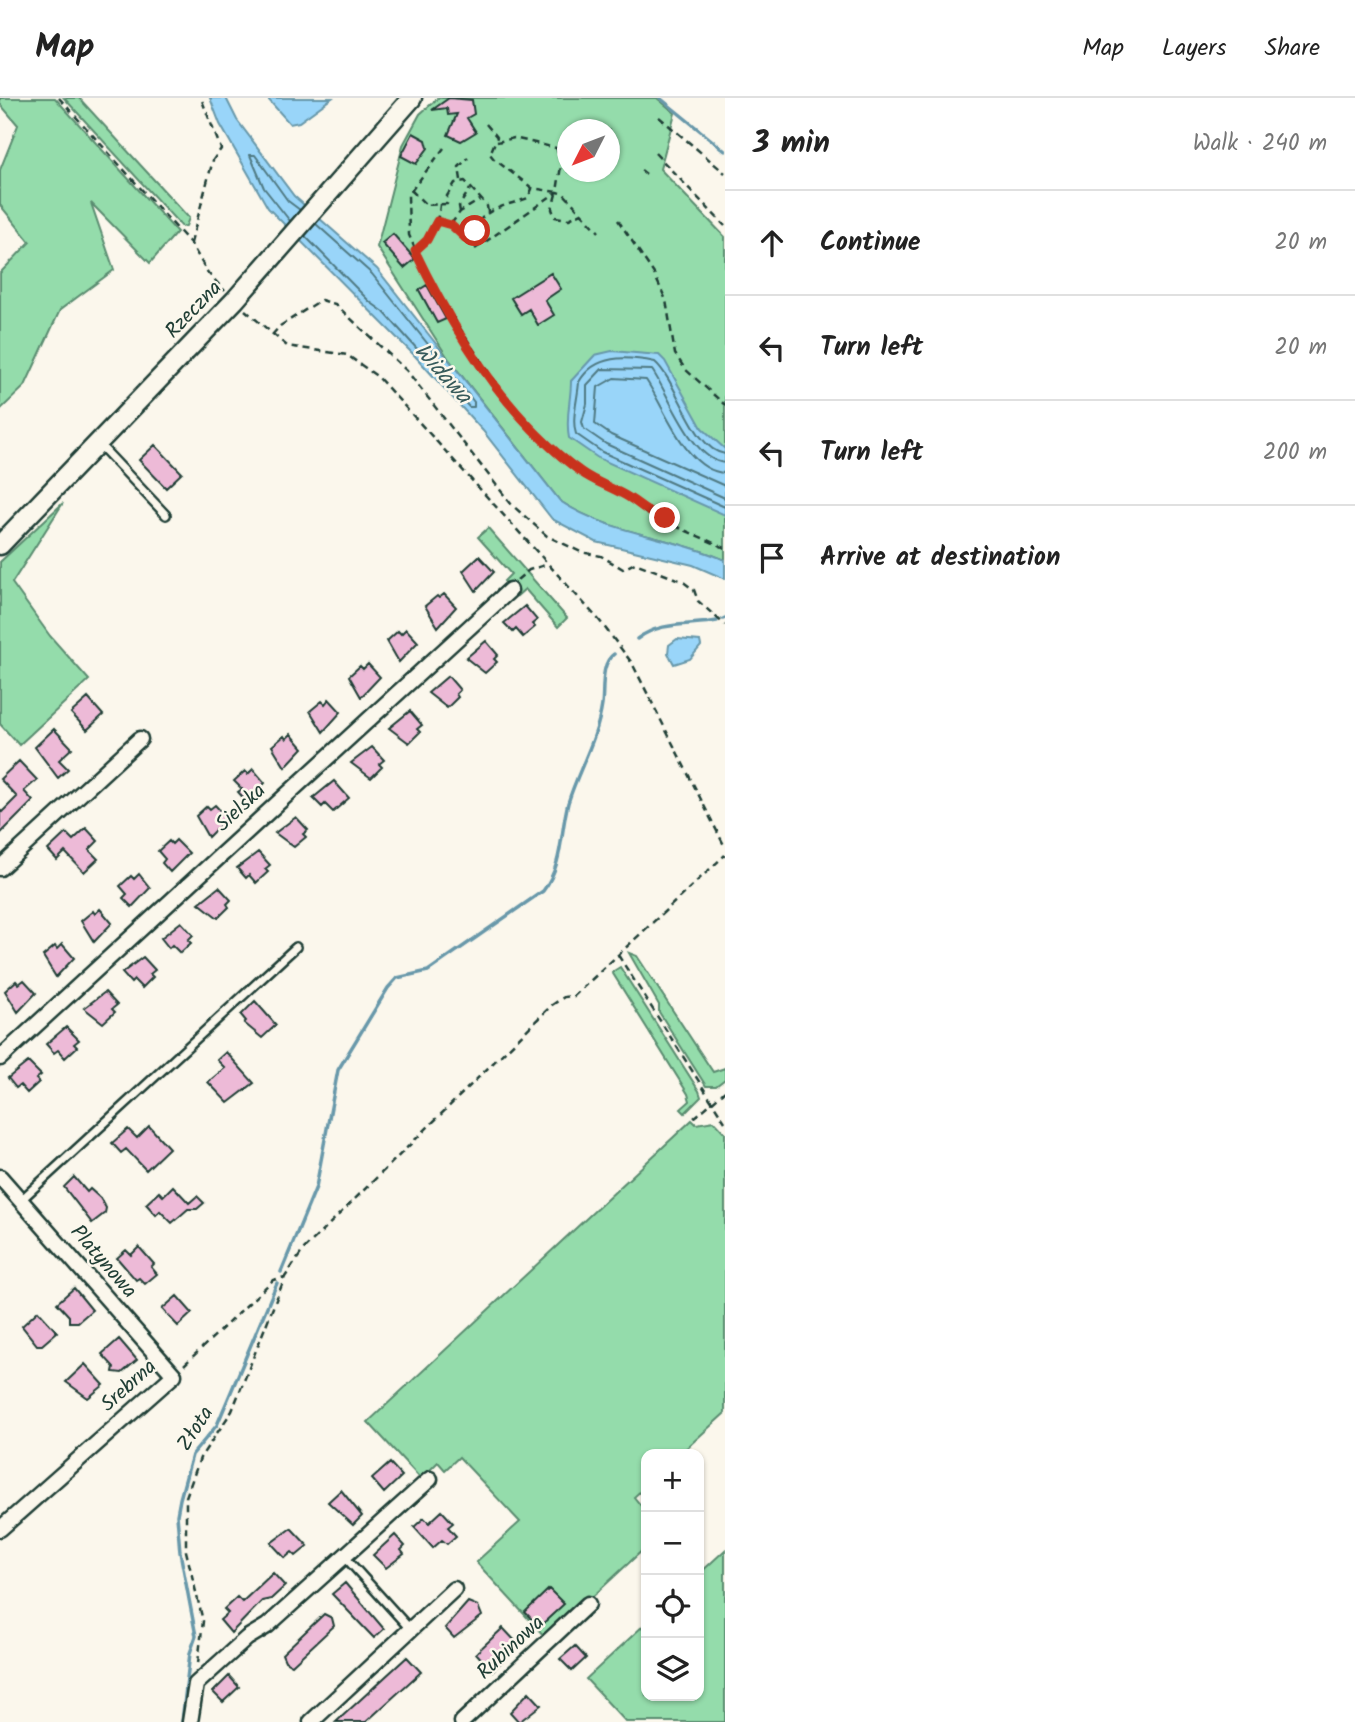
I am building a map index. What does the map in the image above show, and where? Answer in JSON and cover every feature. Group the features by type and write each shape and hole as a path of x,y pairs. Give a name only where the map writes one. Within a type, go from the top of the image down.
{"street":[{"name":"Rzeczna","path":"0,545 274,256 412,98"},
{"name":"Sielska","path":"0,1058 510,590"},
{"path":"0,868 140,739"},
{"name":"Platynowa","path":"0,1177 174,1374"},
{"name":"Srebrna","path":"0,1529 174,1374"},
{"path":"190,1722 196,1684 247,1638 267,1626 430,1479"},
{"path":"311,1722 454,1589"},
{"name":"Rubinowa","path":"462,1722 588,1604"}],"lane":[{"path":"98,443 166,514"},
{"path":"20,1200 296,947"},
{"path":"344,1556 411,1629"}],"path":[{"path":"59,98 191,243 199,260 221,288"},
{"path":"191,243 202,193 213,160 221,149 201,98"},
{"path":"659,117 725,173"},
{"path":"486,124 498,137 491,154 494,159 532,188 564,194 599,232"},
{"path":"497,142 514,138 556,148 562,159 552,209 555,217 569,219 582,213"},
{"path":"444,148 411,189 406,202 407,218 415,251 428,279 503,397 547,444 583,474 632,499 646,513 725,548"},
{"path":"655,153 725,226"},
{"path":"468,158 459,167 461,180 488,212"},
{"path":"641,170 646,173"},
{"path":"447,204 447,195 455,183 461,180"},
{"path":"437,221 451,225 465,238 475,231 477,222 488,212 528,198 532,188"},
{"path":"411,189 426,205 459,206"},
{"path":"460,212 459,206 470,189"},
{"path":"475,249 557,192"},
{"path":"451,225 460,212 480,200"},
{"path":"415,251 427,240 437,221 440,205"},
{"path":"618,220 654,274 662,291 675,354 685,369 725,405"},
{"path":"475,231 483,243"},
{"path":"272,335 280,326 321,300 335,304 407,371 512,505 547,536 581,552 601,556 624,569 635,563 682,581 725,625"},
{"path":"245,310 287,346 302,350 325,350 360,361 378,377 548,564 632,663 725,847"},
{"path":"510,590 529,570 548,564"},
{"path":"285,1277 304,1249 552,1005 564,997 574,996 725,855"},
{"path":"618,955 725,1122"},
{"path":"694,1118 725,1091"},
{"name":"Srebrna","path":"174,1374 273,1280 285,1277"},
{"name":"Złota","path":"199,1653 203,1621 187,1551 186,1497 200,1458 232,1411 285,1277"}],"green space":[{"path":"0,98 55,98 177,232 150,263 91,203 114,270 60,310 25,386 0,410 0,273 30,242 0,205 0,170 18,125 0,104"},
{"path":"64,98 79,98 189,218 186,226 182,227"},
{"path":"438,98 657,98 675,113 660,169 725,237 725,560 684,545 599,521 560,501 448,358 377,247 403,145 420,114"},
{"path":"63,503 12,583 50,636 89,680 19,745 0,724 0,562"},
{"path":"488,528 567,618 558,627 525,589 517,596 504,581 511,574 478,537"},
{"path":"629,953 637,956 713,1072 725,1068 725,1079 716,1086 706,1086 659,1012 659,1005"},
{"path":"620,967 699,1091 701,1097 685,1113 681,1109 690,1101 688,1094 612,972"},
{"path":"692,1120 696,1124 714,1121 725,1133 725,1413 685,1449 641,1449 641,1491 634,1497 641,1506 641,1552 547,1639 476,1562 520,1522 459,1457 445,1470 438,1462 421,1479 368,1422"},
{"path":"725,1550 725,1722 626,1722 586,1679 641,1628 641,1701 704,1701 704,1569"}],"water":[{"name":"Widawa","path":"210,98 226,98 237,120 294,196 377,269 560,501 599,521 684,545 725,560 725,579 693,565 596,542 552,519 483,431 415,356 268,208 220,124"},
{"path":"267,98 332,98 299,122 290,124"},
{"path":"612,351 659,355 665,361 702,428 725,449 725,515 598,458 569,438 571,381 595,355"},
{"path":"677,639 700,641 701,646 690,659 674,664 668,653 669,645"}],"building":[{"path":"449,98 472,100 474,114 467,118 476,132 461,141 448,135 457,114 448,115 447,108 432,110"},
{"path":"413,133 426,140 428,148 416,164 401,156"},
{"path":"393,234 415,259 404,268 382,243"},
{"path":"551,273 561,289 545,300 554,315 538,325 529,309 521,314 511,298"},
{"path":"427,285 446,319 437,323 419,290"},
{"path":"155,445 182,473 166,488 139,460"},
{"path":"479,556 494,572 476,591 463,571"},
{"path":"444,594 456,607 438,627 425,606"},
{"path":"525,606 537,620 532,624 535,627 523,637 516,629 513,632 504,623"},
{"path":"406,629 418,642 399,662 387,641 398,631 401,634"},
{"path":"486,641 498,655 494,659 497,662 485,673 466,658"},
{"path":"368,664 380,677 361,697 349,676 360,666 363,669"},
{"path":"448,676 460,690 456,694 458,697 447,708 428,693"},
{"path":"88,698 103,715 87,730 71,713"},
{"path":"329,699 341,712 323,732 310,711"},
{"path":"410,711 422,725 417,729 420,732 409,743 389,728"},
{"path":"54,729 72,748 59,760 68,769 58,778 35,747"},
{"path":"291,734 303,748 285,767 272,746"},
{"path":"372,747 384,760 379,764 382,767 371,778 351,763"},
{"path":"19,761 37,780 24,791 33,801 0,834 0,810 2,812 17,797 0,779"},
{"path":"253,769 265,783 247,802 238,792 242,789 234,781 245,771 248,774"},
{"path":"334,781 349,798 333,812 325,804 322,807 313,798"},
{"path":"215,805 227,818 208,837 196,816 207,806 210,809"},
{"path":"296,817 308,830 303,834 306,837 294,847 275,833"},
{"path":"86,828 98,841 89,850 98,859 84,872 65,852 57,860 48,850 66,833 73,840"},
{"path":"176,840 189,853 170,872 162,863 165,859 158,851 169,841 172,844"},
{"path":"258,852 270,865 265,869 268,872 256,883 249,875 246,878 237,868"},
{"path":"139,874 150,888 132,907 123,898 127,894 120,886 131,876 134,879"},
{"path":"219,887 231,900 227,904 229,907 218,918 199,903"},
{"path":"100,909 112,923 94,942 81,921"},
{"path":"181,922 193,935 188,940 191,943 180,953 172,945 169,948 161,938"},
{"path":"62,944 74,958 56,977 43,956"},
{"path":"143,957 155,970 150,974 153,977 142,988 134,980 131,983 122,973"},
{"path":"24,980 36,993 18,1012 5,991 16,981 19,984"},
{"path":"105,992 117,1005 112,1009 115,1012 103,1023 84,1008"},
{"path":"255,1001 276,1025 262,1038 244,1023 246,1021 241,1015"},
{"path":"66,1027 79,1040 74,1044 77,1047 65,1058 58,1050 54,1053 46,1044"},
{"path":"226,1052 254,1083 228,1103 208,1082 225,1068 217,1060"},
{"path":"28,1062 41,1075 36,1079 39,1082 27,1093 20,1085 16,1088 8,1078"},
{"path":"149,1126 169,1148 146,1170 126,1149 121,1153 112,1143 128,1129 137,1138"},
{"path":"74,1177 87,1192 90,1189 100,1198 106,1208 105,1213 92,1223 64,1187"},
{"path":"173,1186 189,1203 197,1196 204,1203 197,1209 188,1209 172,1223 160,1211 156,1215 146,1204 159,1192 163,1196"},
{"path":"139,1247 154,1264 151,1267 157,1274 145,1284 139,1278 136,1280 117,1258 126,1250 131,1255"},
{"path":"74,1288 92,1310 78,1322 69,1322 69,1316 57,1303"},
{"path":"177,1296 192,1313 178,1326 162,1309"},
{"path":"38,1311 57,1332 42,1345 37,1345 22,1326"},
{"path":"119,1339 137,1360 122,1373 113,1372 114,1367 102,1354"},
{"path":"85,1364 104,1385 88,1398 66,1382"},
{"path":"390,1463 402,1476 384,1493 372,1479"},
{"path":"341,1490 362,1516 353,1525 328,1502"},
{"path":"442,1511 453,1523 448,1527 456,1536 447,1544 442,1540 433,1548 414,1527 424,1518 429,1523"},
{"path":"291,1528 308,1546 296,1556 292,1552 285,1558 271,1543"},
{"path":"395,1535 405,1546 401,1550 404,1554 386,1568 373,1555"},
{"path":"273,1573 285,1586 271,1599 262,1601 231,1633 220,1620 228,1613 224,1609 237,1597 242,1602"},
{"path":"345,1583 384,1629 374,1638 332,1594"},
{"path":"549,1589 564,1604 539,1627 525,1612"},
{"path":"468,1602 478,1606 482,1616 454,1638 445,1628"},
{"path":"324,1614 332,1618 334,1626 292,1665 285,1661 282,1654"},
{"path":"503,1628 519,1645 492,1671 476,1653"},
{"path":"575,1646 586,1658 572,1671 560,1659"},
{"path":"407,1657 421,1672 366,1722 336,1722"},
{"path":"229,1676 239,1687 223,1702 213,1692"},
{"path":"529,1692 541,1705 519,1722 510,1712"}],"waterway":[{"path":"660,98 725,151"},
{"path":"637,639 655,629 717,621"},
{"path":"281,1272 316,1187 338,1070 388,988 397,978 428,971 543,891 549,881 558,860 568,803 600,718 606,664 614,654"},
{"path":"182,1722 190,1653 196,1636 180,1552 177,1515 180,1499 192,1455 217,1425 277,1283"}],"route":[{"path":"475,231 465,238 451,225 437,221 427,240 415,251 428,279 468,345 503,397 547,444 583,474 632,499 646,513 665,518"}]}
